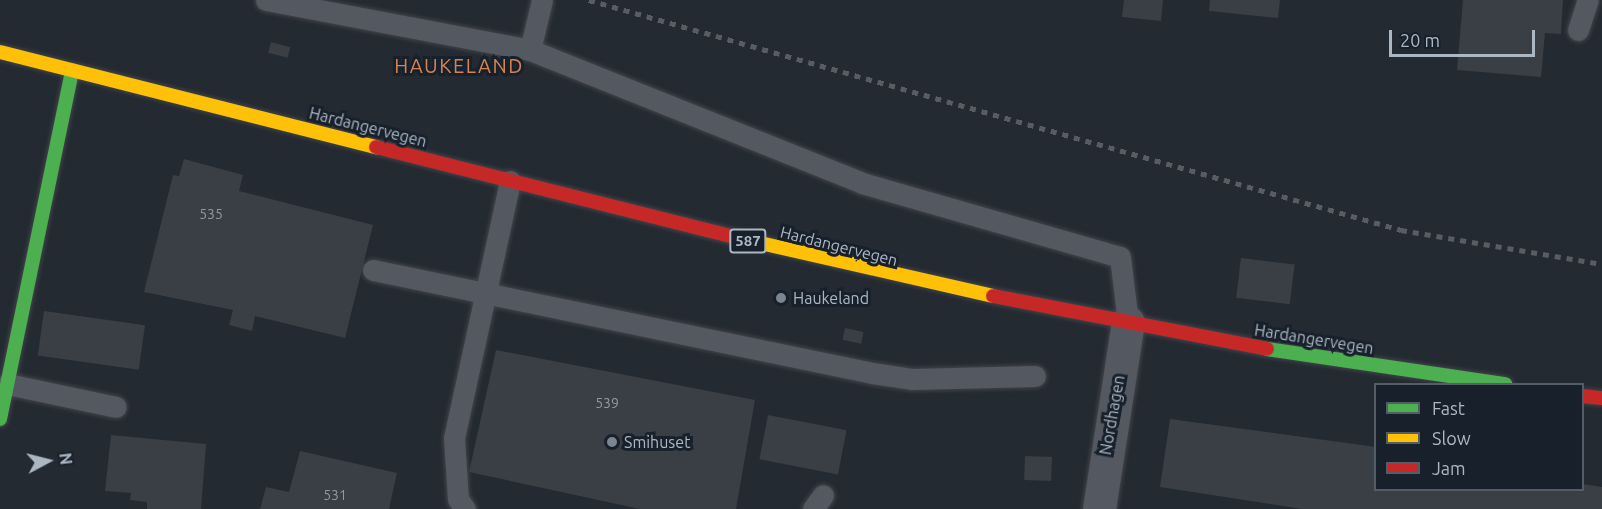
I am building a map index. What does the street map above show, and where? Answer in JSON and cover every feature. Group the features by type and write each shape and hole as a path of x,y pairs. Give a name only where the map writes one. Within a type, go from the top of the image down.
{"main road":[{"name":"Hardangervegen","path":"0,52 876,273 1128,322 1499,383"},
{"path":"0,418 72,70"},
{"path":"1584,396 1602,398"}],"street":[{"name":"Nordhagen","path":"1099,509 1128,322"}],"lane":[{"path":"266,0 530,50 862,183 1120,257 1128,322"},
{"path":"530,50 542,0"},
{"path":"1578,30 1588,0"},
{"path":"465,509 458,499 454,438 510,181"},
{"path":"373,270 872,374 912,379 1035,376"},
{"path":"7,384 116,407"}],"building":[{"path":"1124,0 1163,0 1161,21 1122,17"},
{"path":"1210,0 1280,0 1278,18 1209,11"},
{"path":"1463,0 1563,0 1561,34 1545,33 1541,77 1457,70"},
{"path":"271,42 290,47 287,58 268,53"},
{"path":"184,159 243,175 239,191 373,225 345,338 255,316 252,331 229,325 233,310 144,292 173,175 179,176"},
{"path":"1241,258 1295,265 1290,304 1236,298"},
{"path":"44,311 145,325 139,370 38,356"},
{"path":"845,328 864,332 861,344 843,340"},
{"name":"Smihuset","path":"496,350 755,400 736,509 640,509 469,472"},
{"path":"768,415 847,430 838,474 759,459"},
{"path":"1170,419 1374,447 1374,491 1584,491 1584,484 1602,487 1602,509 1302,509 1160,487"},
{"path":"111,435 206,444 201,509 147,509 147,502 130,500 131,493 105,491"},
{"path":"300,451 397,473 389,509 260,509 266,487 289,492"},
{"path":"1025,456 1052,457 1051,481 1024,480"}],"railway":[{"path":"589,0 1401,230 1602,264"}],"traffic: fast":[{"path":"0,419 72,70"},
{"path":"1267,349 1498,383"}],"traffic: slow":[{"path":"0,52 376,147"},
{"path":"747,240 993,296"}],"traffic: jam":[{"path":"376,147 747,240"},
{"path":"993,296 1267,349"},
{"path":"1584,396 1602,398"}],"place":[{"name":"Haukeland","path":"781,298"},
{"name":"Smihuset","path":"612,442"}],"district":[{"name":"HAUKELAND","path":"459,65"}]}
